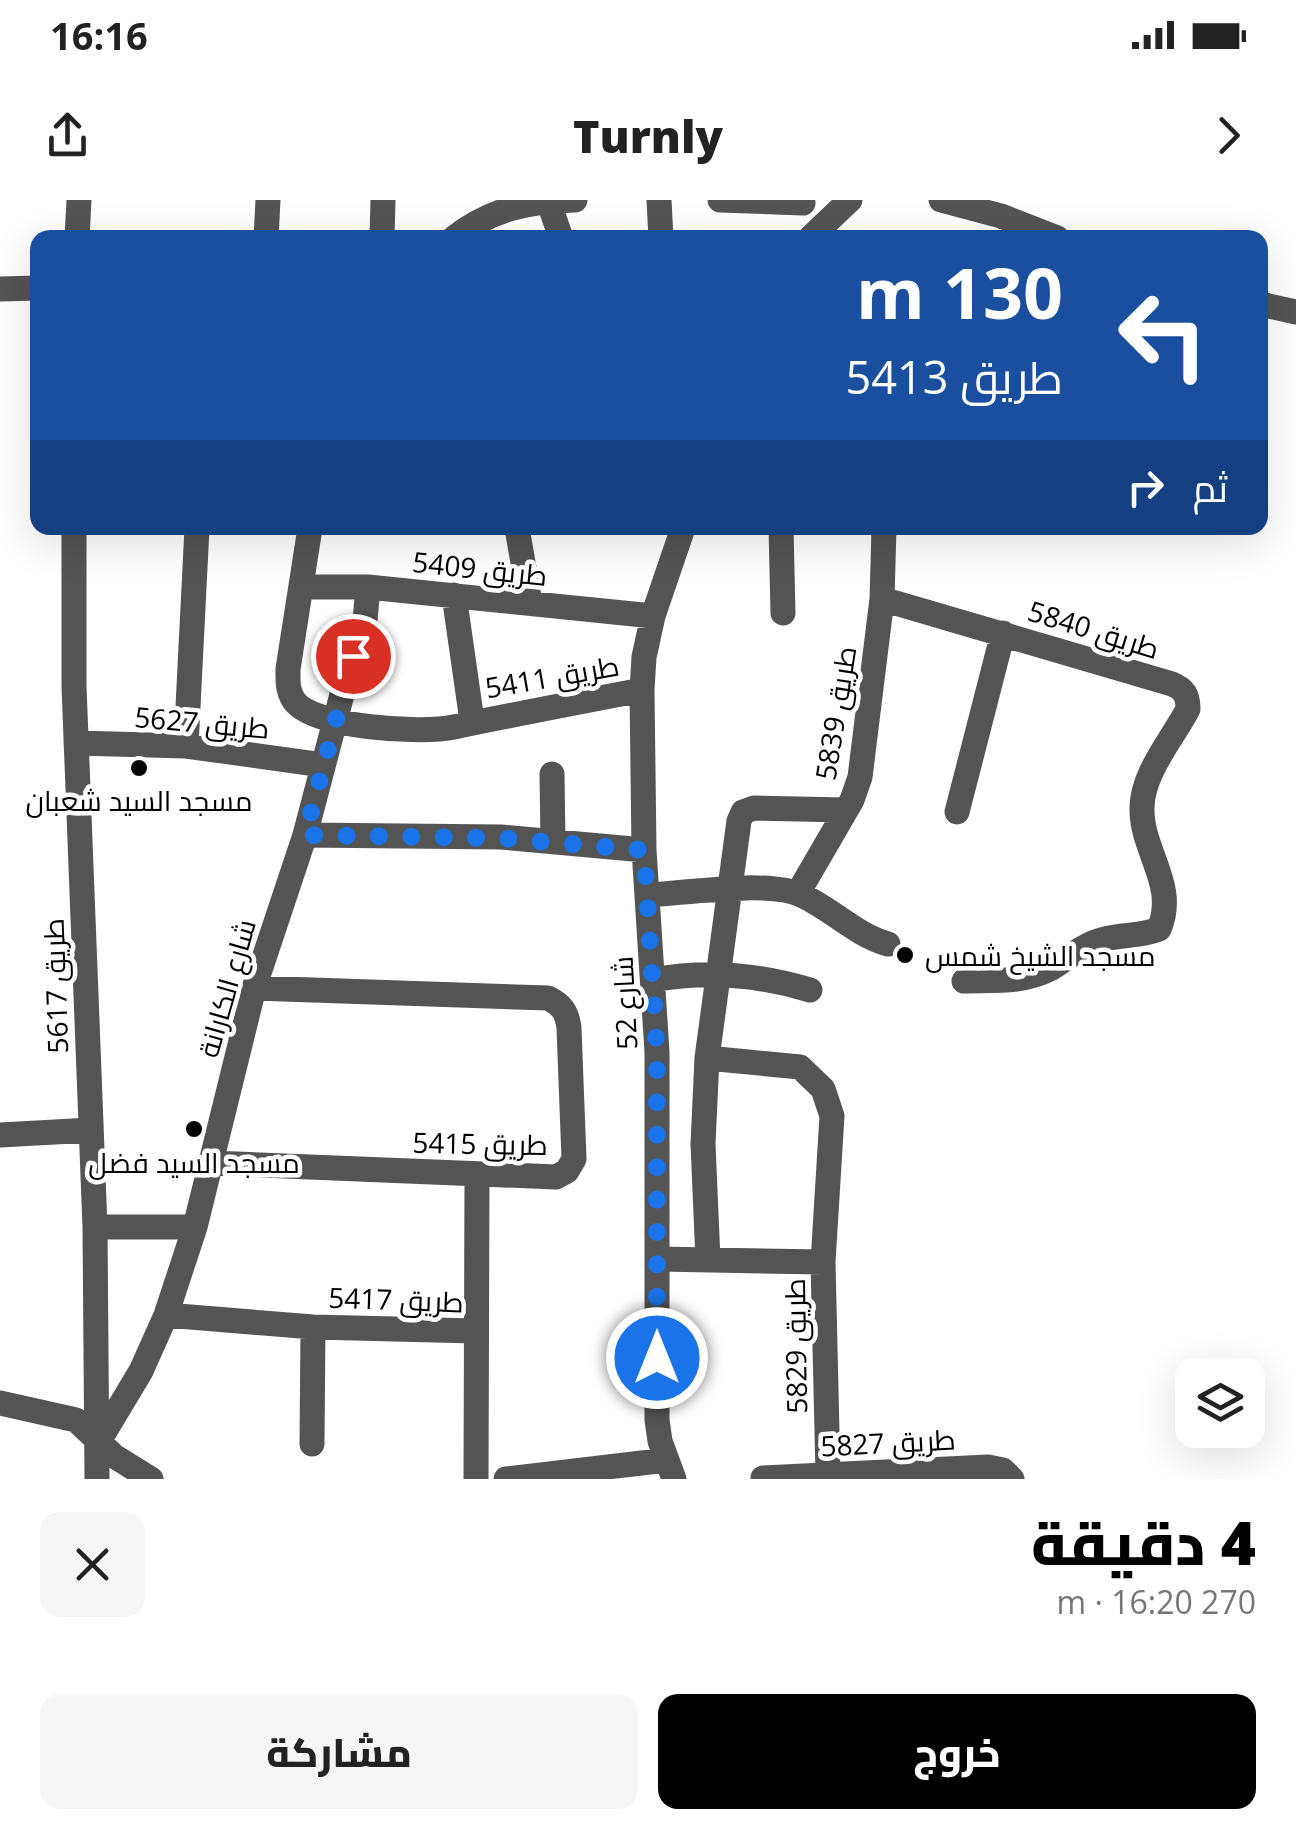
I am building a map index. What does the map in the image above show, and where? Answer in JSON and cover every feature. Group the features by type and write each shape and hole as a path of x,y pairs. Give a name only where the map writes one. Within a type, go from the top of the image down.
{"street":[{"path":"77,230 79,200"},
{"path":"266,230 268,200"},
{"path":"382,230 383,200"},
{"path":"548,200 557,230"},
{"path":"466,230 494,212 548,200 575,200"},
{"path":"659,200 660,230"},
{"path":"720,200 803,202 794,230"},
{"path":"818,230 850,200"},
{"path":"940,200 992,208 1040,230"},
{"path":"0,289 30,288"},
{"path":"1268,306 1296,312"},
{"name":"طريق 5617","path":"74,535 76,742 95,1228 99,1442"},
{"path":"186,746 197,535"},
{"path":"309,535 288,686 294,701 306,712 337,721"},
{"path":"518,535 530,604"},
{"name":"شارع 52","path":"671,1469 657,1420 657,1052 644,850 642,690 653,616 682,535"},
{"path":"781,535 783,613"},
{"name":"طريق 5839","path":"798,893 846,810 860,777 882,599 884,535"},
{"name":"طريق 5409","path":"301,586 454,595 653,616"},
{"name":"شارع الكارانة","path":"97,1479 99,1442 142,1371 166,1316 195,1228 254,988 305,835 350,664 364,632 368,588"},
{"name":"طريق 5411","path":"454,595 472,721"},
{"name":"طريق 5840","path":"882,599 1172,684 1182,688 1188,698 1188,709 1148,783 1142,808 1164,888 1166,913 1159,929 1139,937 1106,938 1082,947 1037,975 1018,980 964,981"},
{"name":"طريق 5840","path":"957,812 1003,633"},
{"name":"طريق 5411","path":"337,721 430,730 642,690"},
{"name":"طريق 5627","path":"76,742 186,746 323,765"},
{"path":"552,774 553,842"},
{"path":"708,1260 703,1144 706,1058 738,820 743,812 754,808 846,810"},
{"path":"305,835 466,836 644,850"},
{"path":"648,894 776,887 798,893 866,937 888,944"},
{"path":"652,980 696,972 776,980 810,990"},
{"name":"طريق 5415","path":"212,1163 556,1177 568,1171 574,1160 567,1015 560,1004 548,998 254,988"},
{"path":"706,1058 800,1067 822,1089 832,1116 824,1262"},
{"path":"0,1135 91,1130"},
{"name":"طريق 5417","path":"476,1479 477,1174"},
{"path":"95,1228 195,1228"},
{"name":"طريق 5829","path":"658,1260 824,1262 828,1474"},
{"name":"طريق 5417","path":"166,1316 313,1327 476,1332"},
{"name":"طريق 5417","path":"312,1444 313,1327"},
{"path":"0,1403 64,1415 87,1428 125,1464 150,1479"},
{"name":"طريق 5827","path":"763,1478 908,1474 988,1467 1003,1470 1012,1479"},
{"path":"506,1479 671,1469"}],"place":[{"name":"مسجد السيد شعبان","path":"139,768"},
{"name":"مسجد الشيخ شمس","path":"905,955"},
{"name":"مسجد السيد فضل","path":"194,1129"}],"route":[{"path":"353,656 305,835 500,838 644,850 657,1052 657,1358"}]}
